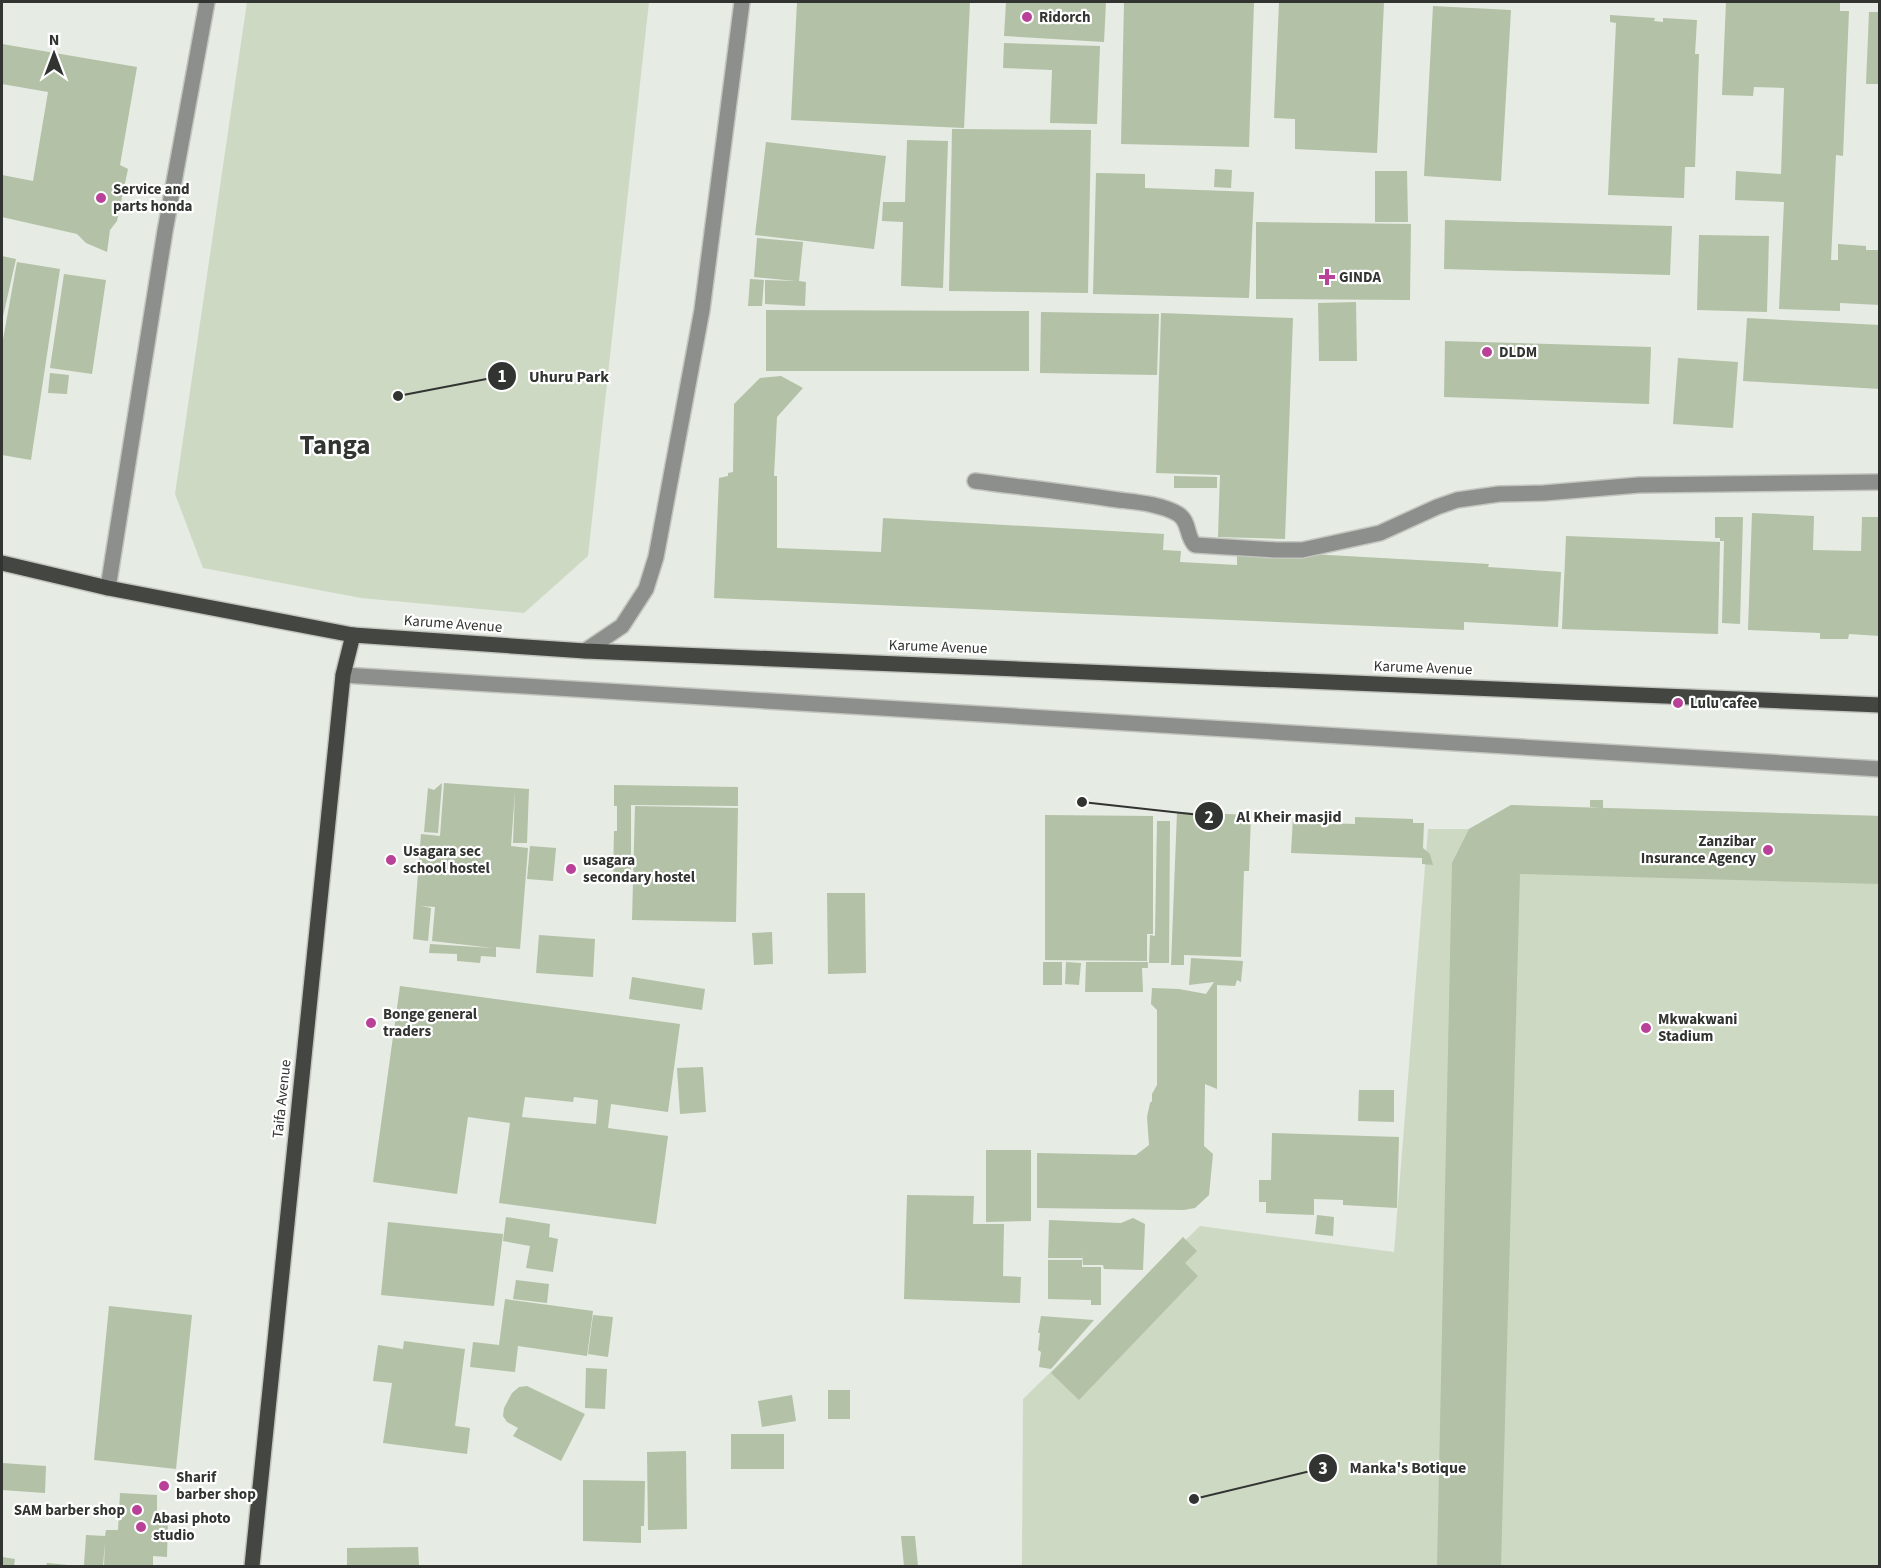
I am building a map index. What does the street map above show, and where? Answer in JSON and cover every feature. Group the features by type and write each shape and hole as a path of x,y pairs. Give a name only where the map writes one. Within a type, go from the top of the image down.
{"main road":[{"name":"Karume Avenue","path":"2,563 108,588 353,635 585,651 1880,705"},
{"name":"Taifa Avenue","path":"252,1566 343,675 353,635"}],"street":[{"path":"108,588 165,231 207,2"},
{"path":"585,651 622,626 646,589 656,558 702,310 742,2"},
{"path":"975,481 1094,496 1163,508 1183,517 1190,540 1195,545 1275,550 1302,550 1380,534 1457,500 1499,494 1544,493 1639,485 1880,482"},
{"path":"343,675 1880,770"}],"green space":[{"path":"247,2 649,2 588,556 524,613 361,598 203,568 175,494"},
{"name":"Mkwakwani Stadium","path":"1511,805 1879,816 1879,1566 1022,1566 1023,1399 1200,1226 1394,1252 1428,829 1469,829"}],"building":[{"path":"797,2 970,2 964,128 791,120"},
{"path":"1006,2 1106,2 1104,42 1004,36"},
{"path":"1124,2 1254,2 1249,147 1121,144"},
{"path":"1279,2 1384,2 1377,153 1295,149 1295,119 1274,118"},
{"path":"1726,2 1840,2 1840,11 1849,11 1843,156 1836,155 1831,260 1838,260 1838,244 1866,246 1866,250 1880,250 1880,305 1840,303 1840,311 1779,309 1784,202 1735,200 1736,171 1781,174 1784,88 1754,87 1753,96 1722,95"},
{"path":"1433,6 1511,10 1501,181 1424,176"},
{"path":"1869,12 1880,12 1880,84 1866,84"},
{"path":"1610,15 1655,18 1654,21 1663,22 1663,18 1697,20 1695,54 1699,54 1695,167 1685,167 1684,198 1608,195 1616,23 1610,22"},
{"path":"1004,43 1100,46 1097,124 1050,123 1052,70 1003,68"},
{"path":"2,44 137,67 120,165 128,169 117,221 110,230 107,252 86,243 77,234 2,217 2,175 33,181 48,92 2,84"},
{"path":"952,129 1091,130 1088,293 949,291"},
{"path":"907,140 948,141 943,288 901,286 903,222 882,221 883,202 905,202"},
{"path":"766,142 886,156 874,249 755,235"},
{"path":"1215,169 1232,170 1231,188 1214,187"},
{"path":"1375,171 1407,171 1408,222 1375,222"},
{"path":"1096,173 1145,174 1145,188 1254,192 1249,298 1093,294"},
{"path":"1445,220 1672,226 1670,275 1444,269"},
{"path":"1256,222 1411,224 1410,300 1256,299"},
{"path":"1699,235 1769,236 1767,312 1697,310"},
{"path":"757,238 803,242 799,281 806,282 805,306 765,304 765,280 796,281 754,277"},
{"path":"2,256 16,259 2,321"},
{"path":"17,262 60,269 31,460 2,455 2,345"},
{"path":"64,274 106,280 92,374 50,368"},
{"path":"750,279 764,280 762,306 748,306"},
{"path":"1356,302 1357,361 1319,361 1318,303"},
{"path":"766,310 1029,311 1029,371 766,371"},
{"path":"1041,312 1159,314 1157,375 1040,373"},
{"path":"1161,313 1293,318 1285,539 1218,537 1220,475 1156,473"},
{"path":"1747,318 1880,325 1880,389 1743,381"},
{"path":"1445,341 1651,347 1649,404 1444,397"},
{"path":"1678,358 1738,362 1733,428 1673,424"},
{"path":"50,373 69,375 67,394 48,393"},
{"path":"781,376 803,388 777,417 774,476 777,476 777,548 881,552 883,518 1164,534 1163,550 1181,551 1180,562 1237,565 1237,550 1489,564 1488,567 1561,572 1558,627 1464,622 1464,630 714,598 719,478 733,472 734,404 760,378"},
{"path":"1174,476 1217,477 1217,488 1174,488"},
{"path":"1752,513 1814,516 1813,550 1861,551 1862,517 1880,517 1880,636 1849,634 1848,639 1820,639 1820,633 1748,630"},
{"path":"1715,517 1743,517 1740,624 1722,623 1724,541 1715,538"},
{"path":"1566,536 1720,542 1718,634 1562,629"},
{"path":"442,783 438,833 424,832 428,788 434,790"},
{"path":"444,783 529,789 527,843 513,843 515,791 511,846 528,848 520,949 496,947 496,957 481,956 480,963 457,961 457,954 429,953 430,944 493,948 432,941 435,907 421,906 431,908 428,941 413,939 421,834 440,836"},
{"path":"614,785 738,787 738,806 631,805 631,879 613,878 614,831 617,831"},
{"path":"1590,800 1603,800 1603,808 1880,816 1880,884 1520,874 1501,1566 1437,1566 1452,863 1469,829 1511,805 1600,808 1590,807"},
{"path":"635,806 738,808 736,922 632,920"},
{"path":"1177,812 1251,815 1249,871 1244,871 1241,957 1184,955 1184,965 1171,965"},
{"path":"1045,815 1153,816 1153,934 1147,934 1147,961 1045,960"},
{"path":"1293,817 1324,817 1323,823 1355,824 1355,817 1413,819 1413,823 1424,823 1423,848 1430,854 1433,865 1422,864 1422,858 1291,853"},
{"path":"1157,821 1170,821 1169,963 1149,963 1150,935 1155,936"},
{"path":"530,846 556,848 553,881 527,879"},
{"path":"827,893 865,893 866,973 828,974"},
{"path":"772,932 773,964 754,965 752,933"},
{"path":"539,935 595,939 593,977 536,973"},
{"path":"1191,958 1243,961 1241,982 1237,980 1235,986 1217,985 1217,1089 1205,1084 1204,1146 1213,1154 1209,1195 1195,1208 1184,1210 1037,1208 1037,1153 1136,1155 1149,1145 1147,1117 1152,1094 1157,1085 1157,1010 1151,1004 1152,988 1179,989 1206,994 1214,982 1189,985"},
{"path":"1043,962 1062,962 1062,985 1043,985"},
{"path":"1066,962 1081,963 1079,985 1065,984"},
{"path":"1086,962 1148,962 1148,968 1142,968 1143,992 1085,992"},
{"path":"632,977 705,989 702,1010 629,999"},
{"path":"400,986 680,1024 668,1112 611,1104 608,1128 668,1136 656,1224 499,1203 510,1123 468,1117 457,1194 373,1182","holes":["525,1097 573,1102 574,1097 598,1100 596,1124 522,1117"]},
{"path":"703,1067 706,1112 680,1114 677,1068"},
{"path":"1359,1090 1394,1090 1394,1122 1358,1121"},
{"path":"1272,1133 1399,1137 1397,1208 1343,1205 1343,1200 1314,1199 1314,1215 1266,1213 1266,1202 1259,1202 1259,1180 1271,1180"},
{"path":"986,1150 1031,1150 1031,1221 986,1222"},
{"path":"907,1195 974,1196 973,1224 1004,1224 1003,1276 1021,1277 1020,1303 904,1299"},
{"path":"1317,1215 1334,1217 1333,1236 1315,1234"},
{"path":"506,1217 550,1224 549,1237 558,1239 553,1272 526,1268 530,1246 503,1241"},
{"path":"1133,1218 1145,1224 1143,1270 1104,1269 1103,1265 1083,1265 1082,1254 1082,1258 1048,1258 1049,1220 1121,1223"},
{"path":"388,1222 503,1234 494,1306 381,1295"},
{"path":"1183,1237 1197,1251 1185,1263 1198,1276 1079,1400 1051,1373"},
{"path":"1048,1260 1082,1260 1082,1267 1101,1267 1101,1305 1091,1305 1091,1300 1048,1299"},
{"path":"516,1280 549,1284 547,1303 513,1299"},
{"path":"505,1299 593,1311 587,1356 518,1346 515,1372 470,1367 473,1342 499,1345"},
{"path":"109,1306 192,1315 176,1469 94,1460"},
{"path":"593,1315 613,1317 608,1357 588,1354"},
{"path":"1041,1316 1094,1320 1051,1369 1039,1367 1041,1352 1038,1350 1040,1333 1038,1333"},
{"path":"404,1341 465,1349 455,1426 470,1428 467,1454 383,1443 392,1383 373,1381 378,1345 403,1349"},
{"path":"586,1368 607,1369 605,1409 585,1408"},
{"path":"527,1386 585,1414 561,1461 513,1436 518,1428 507,1422 503,1416 504,1408 512,1393 519,1387"},
{"path":"828,1390 850,1390 850,1419 828,1419"},
{"path":"792,1395 796,1421 762,1427 758,1401"},
{"path":"731,1434 784,1434 784,1469 731,1469"},
{"path":"686,1451 687,1529 648,1530 647,1452"},
{"path":"2,1463 46,1466 45,1493 2,1490"},
{"path":"583,1480 645,1481 644,1526 641,1526 641,1543 583,1541"},
{"path":"120,1493 157,1495 157,1520 168,1520 167,1557 153,1556 153,1566 104,1566 105,1542 103,1566 84,1565 86,1535 105,1536 106,1530 118,1530"},
{"path":"901,1536 915,1536 918,1566 904,1566"},
{"path":"418,1547 419,1566 347,1566 347,1548"},
{"path":"2,1557 15,1559 14,1566 2,1566"},
{"path":"47,1563 68,1565 68,1566 46,1566"}],"place":[{"name":"Ridorch","path":"1027,17"},
{"name":"Service and parts honda","path":"101,198"},
{"name":"GINDA","path":"1327,277"},
{"name":"DLDM","path":"1487,352"},
{"name":"Uhuru Park","path":"398,396"},
{"name":"Lulu cafee","path":"1678,703"},
{"name":"Al Kheir masjid","path":"1082,802"},
{"name":"Zanzibar Insurance Agency","path":"1768,850"},
{"name":"Usagara sec school hostel","path":"391,860"},
{"name":"usagara secondary hostel","path":"571,869"},
{"name":"Bonge general traders","path":"371,1023"},
{"name":"Mkwakwani Stadium","path":"1646,1028"},
{"name":"Sharif barber shop","path":"164,1486"},
{"name":"Manka's Botique","path":"1194,1499"},
{"name":"SAM barber shop","path":"137,1510"},
{"name":"Abasi photo studio","path":"141,1527"}],"district":[{"name":"Tanga","path":"335,445"}]}
